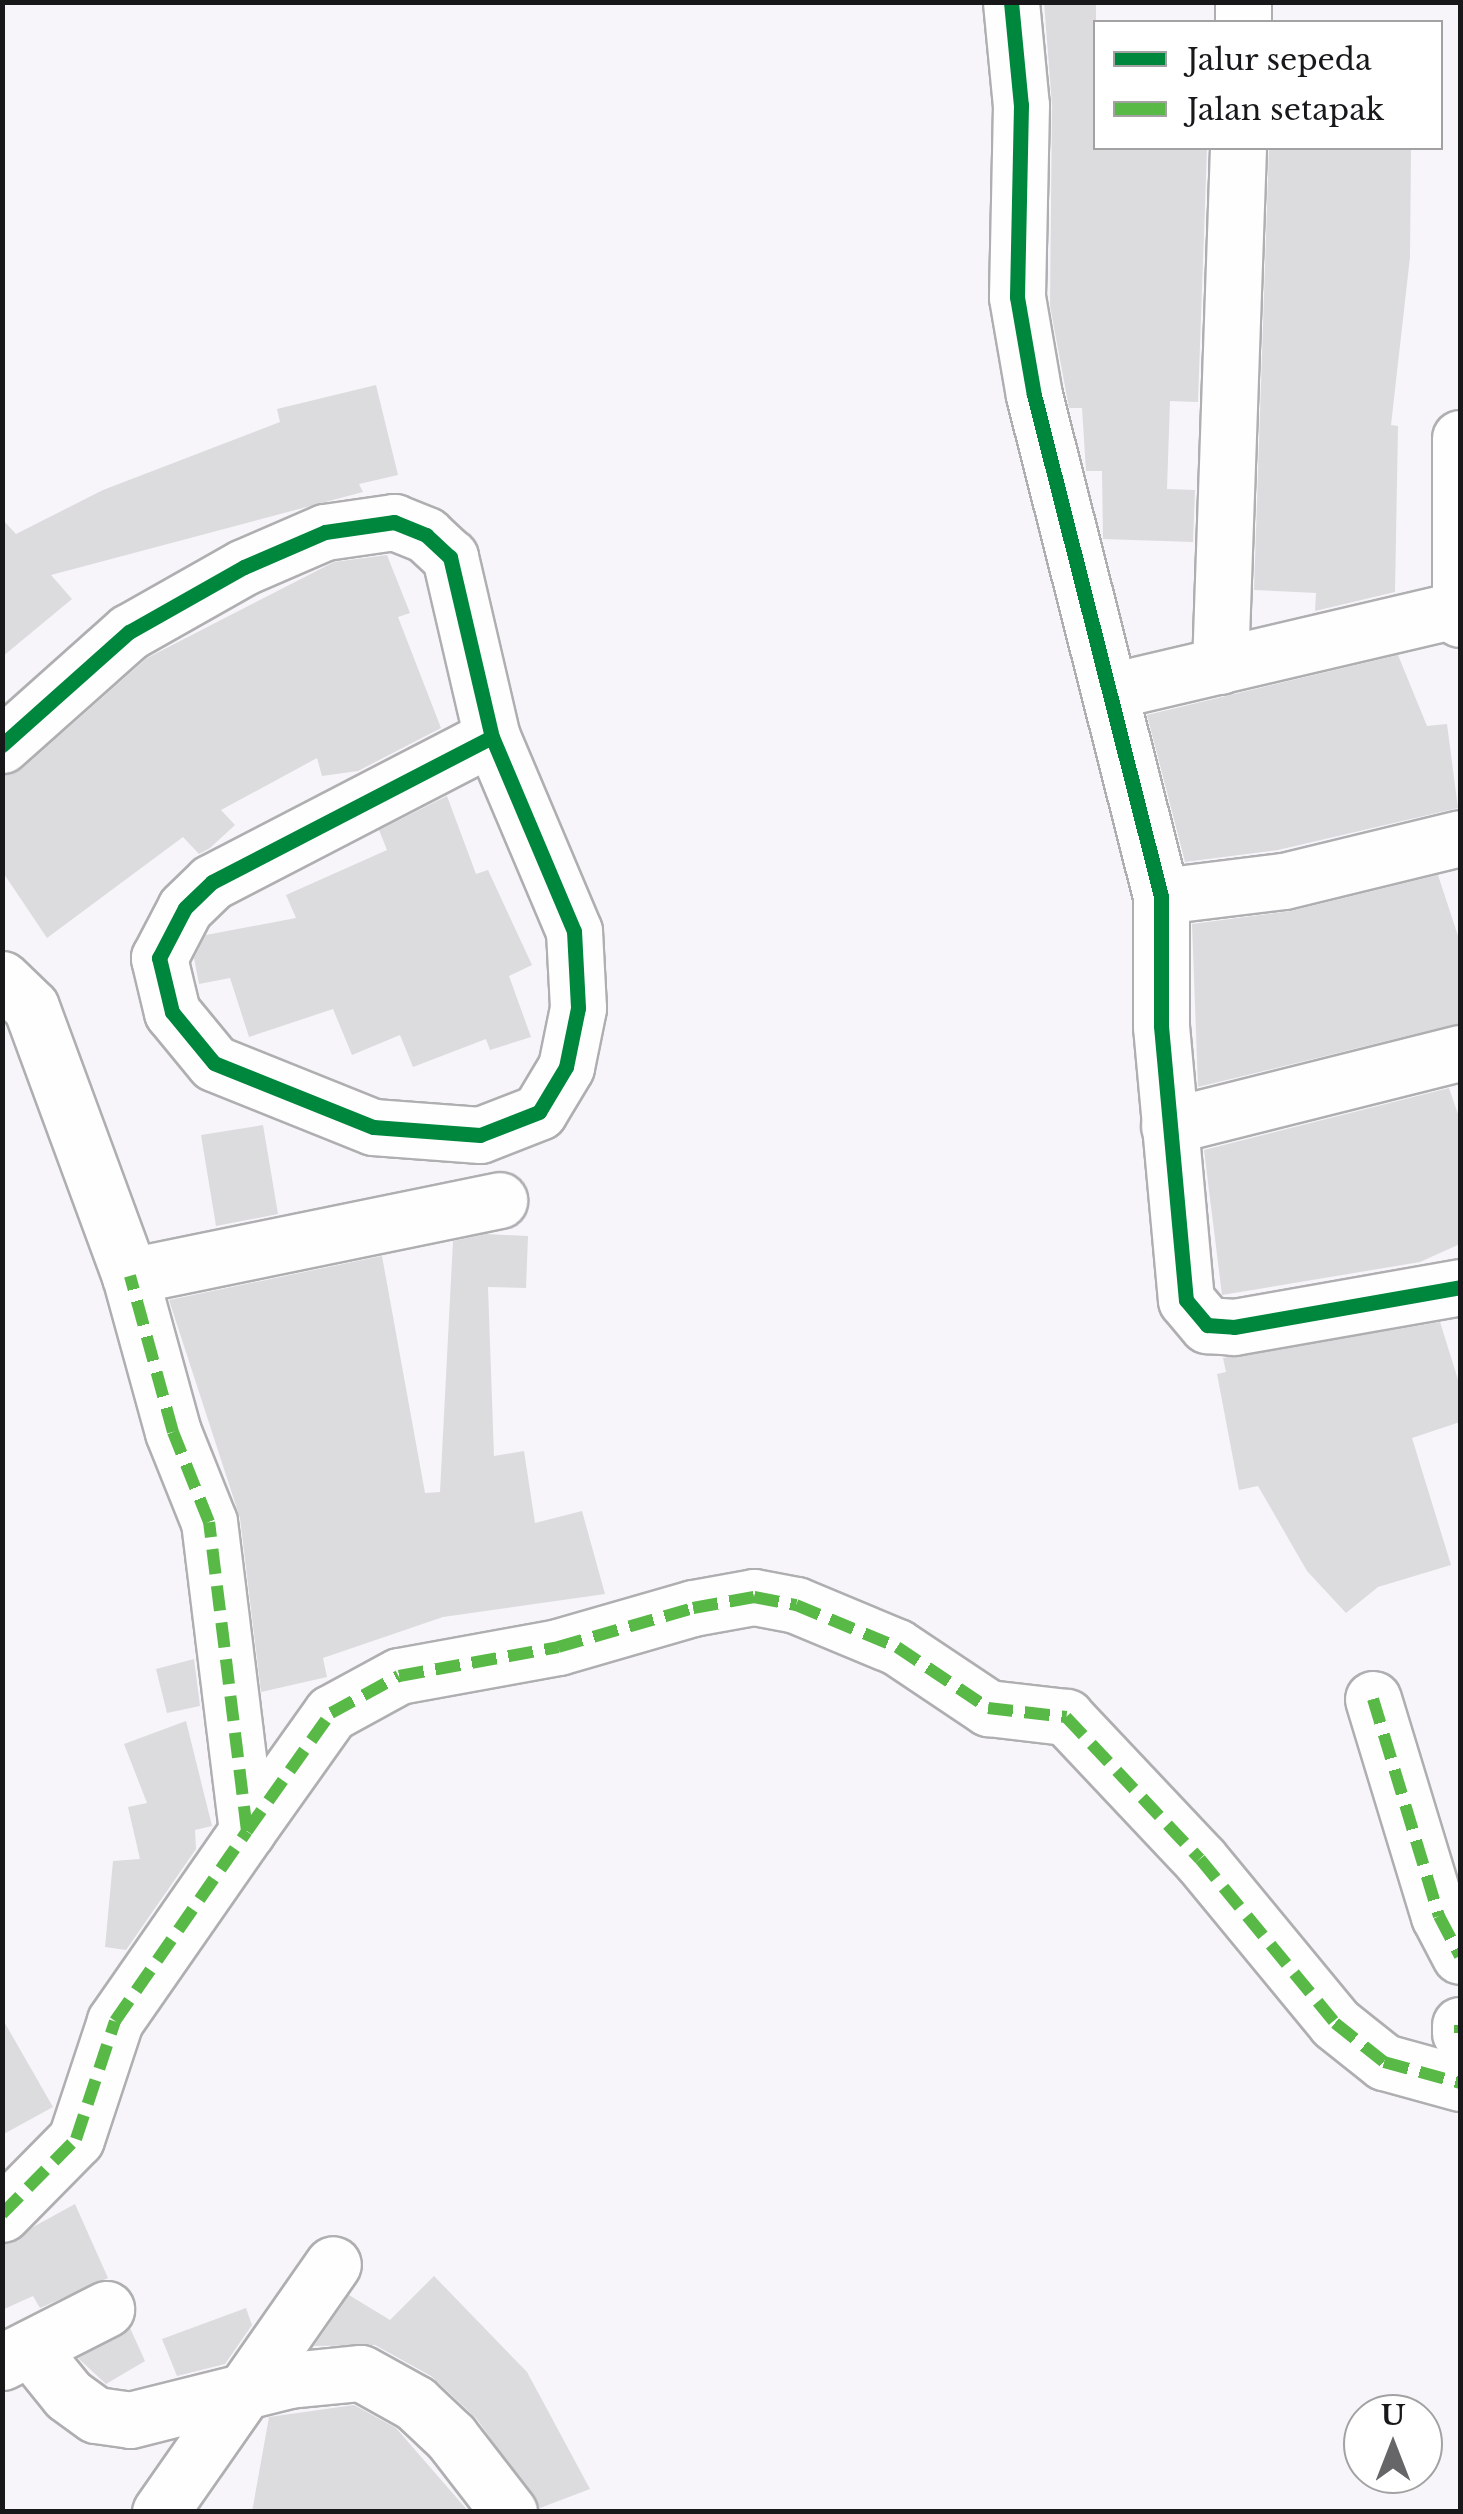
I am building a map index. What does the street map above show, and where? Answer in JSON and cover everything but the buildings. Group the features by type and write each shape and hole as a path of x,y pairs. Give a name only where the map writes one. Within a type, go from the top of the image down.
{"street":[{"path":"1011,2 1021,105 1018,297 1034,395 1115,690 1161,896 1169,1126 1186,1300 1207,1325 1460,1287"},
{"path":"1220,666 1238,150"},
{"path":"1115,690 1460,614 1460,438"},
{"path":"2,745 129,632 325,532 394,522 426,535 450,557 492,737 574,931 572,1038 566,1067 539,1112 480,1135 374,1127 214,1063 172,1012 159,958 185,908 212,882 492,737"},
{"path":"1161,896 1284,881 1460,838"},
{"path":"2,979 31,1008 130,1276 173,1432 209,1522 248,1831"},
{"path":"1169,1126 1460,1053"},
{"path":"130,1276 499,1200"},
{"path":"2,2214 76,2138 115,2021 330,1714 399,1676 558,1647 693,1608 754,1597 796,1605 897,1647 988,1708 1066,1717 1200,1859 1335,2023 1384,2062 1460,2083"},
{"path":"1373,1699 1439,1916 1460,1953"},
{"path":"1460,2025 1460,2033"},
{"path":"160,2512 190,2459 248,2392 333,2264"},
{"path":"106,2308 16,2355 96,2415 130,2420 248,2392 361,2373 416,2404 451,2436 509,2512"}],"marked path":[{"path":"2,2214 76,2139 115,2021 247,1831 209,1522 173,1432 130,1276"},
{"path":"247,1831 331,1713 399,1676 558,1647 693,1608 754,1597 796,1605 897,1647 988,1708 1066,1717 1200,1859 1335,2023 1384,2062 1460,2083"},
{"path":"1373,1699 1439,1916 1460,1956"},
{"path":"1460,2025 1460,2033"}],"cycle path":[{"path":"1011,2 1021,105 1017,297 1034,395 1161,896 1161,1026 1186,1300 1207,1325 1234,1327 1460,1287"},
{"path":"2,745 129,632 244,567 325,532 394,522 426,535 450,557 492,737 574,931 578,1008 566,1067 539,1112 480,1135 373,1127 214,1063 172,1012 159,958 185,908 212,882 492,737"}]}
